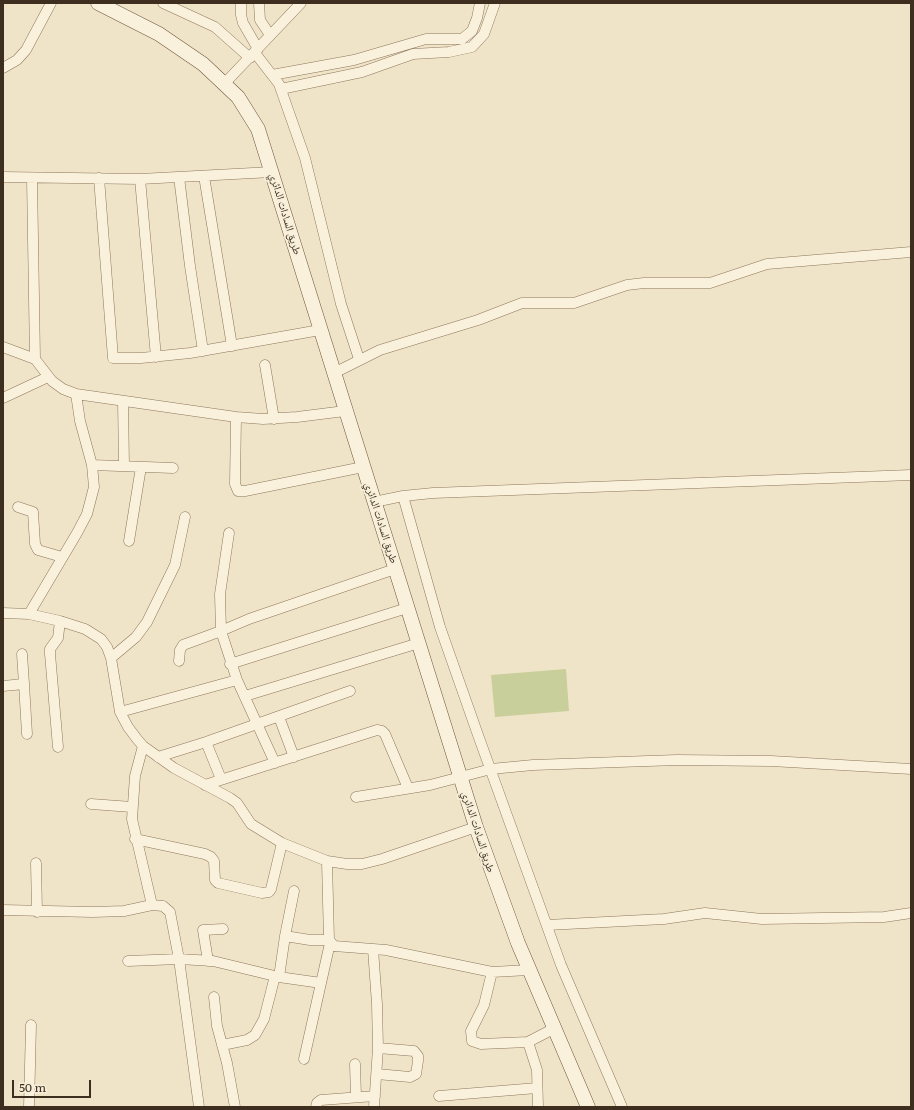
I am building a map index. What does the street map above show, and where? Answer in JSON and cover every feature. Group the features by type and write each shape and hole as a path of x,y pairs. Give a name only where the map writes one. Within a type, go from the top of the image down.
{"main road":[{"name":"طريق السادات الدائري","path":"98,3 181,48 204,64 238,97 258,129 476,827 497,888 529,970 588,1107"}],"street":[{"path":"3,68 17,60 26,50 51,3"},
{"path":"164,3 215,26 254,54 272,75 281,89 305,158 341,304 359,359"},
{"path":"241,3 243,23 254,54"},
{"path":"259,3 260,20 270,35"},
{"path":"225,84 300,3"},
{"path":"272,75 354,60 426,39 462,39 472,31 477,18 480,3"},
{"path":"281,89 362,72 413,54 449,52 472,47 484,34 495,3"},
{"path":"3,178 140,178 272,172"},
{"path":"204,176 232,346"},
{"path":"179,177 190,266 203,351"},
{"path":"32,178 35,359"},
{"path":"99,178 112,356 115,359 156,357 203,351 320,330"},
{"path":"140,178 156,357"},
{"path":"334,373 359,359 401,343 484,318 522,303 574,303 626,286 644,283 710,283 767,264 911,252"},
{"path":"3,347 35,359 48,376 63,390 76,394 236,417 274,419 345,411"},
{"path":"265,365 274,419"},
{"path":"3,398 48,376"},
{"path":"29,614 77,533 91,502 94,488 92,466 80,421 76,394"},
{"path":"123,401 124,466"},
{"path":"236,417 235,484 238,491 245,491 363,467"},
{"path":"92,466 173,468"},
{"path":"129,541 141,467"},
{"path":"374,502 403,496 486,490 911,475"},
{"path":"403,496 440,627 577,1006 622,1107"},
{"path":"18,507 33,512 35,544 38,550 62,557"},
{"path":"111,658 136,637 147,622 175,564 185,517"},
{"path":"229,533 220,594 221,631 230,664 259,724 275,763"},
{"path":"179,661 180,650 183,645 249,619 395,569"},
{"path":"230,664 407,608"},
{"path":"3,613 29,614 60,621 85,629 101,639 107,647 111,658 120,712 128,727 143,746 174,768 237,803 251,824 282,843 327,861 347,864 382,860 476,827"},
{"path":"58,747 50,649 58,638 60,621"},
{"path":"245,696 419,643"},
{"path":"22,654 27,734"},
{"path":"120,712 237,680"},
{"path":"3,686 24,684"},
{"path":"158,757 259,724 350,690"},
{"path":"279,717 294,757"},
{"path":"205,784 380,730 384,734 408,788"},
{"path":"206,742 221,779"},
{"path":"143,746 135,776 132,807 135,839 152,906"},
{"path":"356,797 461,778 492,769 533,765 677,760 771,761 911,769"},
{"path":"91,804 132,807"},
{"path":"135,839 205,854 211,857 214,861 216,880 218,883 262,893 269,892 272,886 282,843"},
{"path":"304,1058 329,942 327,861"},
{"path":"36,863 37,912"},
{"path":"222,1044 247,1040 255,1035 264,1019 277,977 294,891"},
{"path":"3,910 37,912 93,912 163,906 170,912 179,959 199,1107"},
{"path":"547,925 664,919 705,914 768,919 884,917 911,913"},
{"path":"208,961 203,942 203,930 223,929"},
{"path":"284,936 329,942 339,947 386,950 492,972 529,970"},
{"path":"373,950 377,1004 378,1048 374,1107"},
{"path":"128,961 179,959 208,961 224,963 277,977 321,983"},
{"path":"492,972 484,1004 471,1031 472,1041 481,1044 528,1042 555,1028"},
{"path":"214,997 217,1026 235,1107"},
{"path":"29,1107 31,1025"},
{"path":"528,1042 536,1063 538,1107"},
{"path":"377,1074 410,1077 416,1074 418,1061 418,1056 414,1051 378,1048"},
{"path":"355,1064 356,1097"},
{"path":"439,1096 537,1088"},
{"path":"316,1107 317,1103 322,1100 375,1096"}],"green space":[{"path":"566,669 569,711 495,717 491,675"}]}
